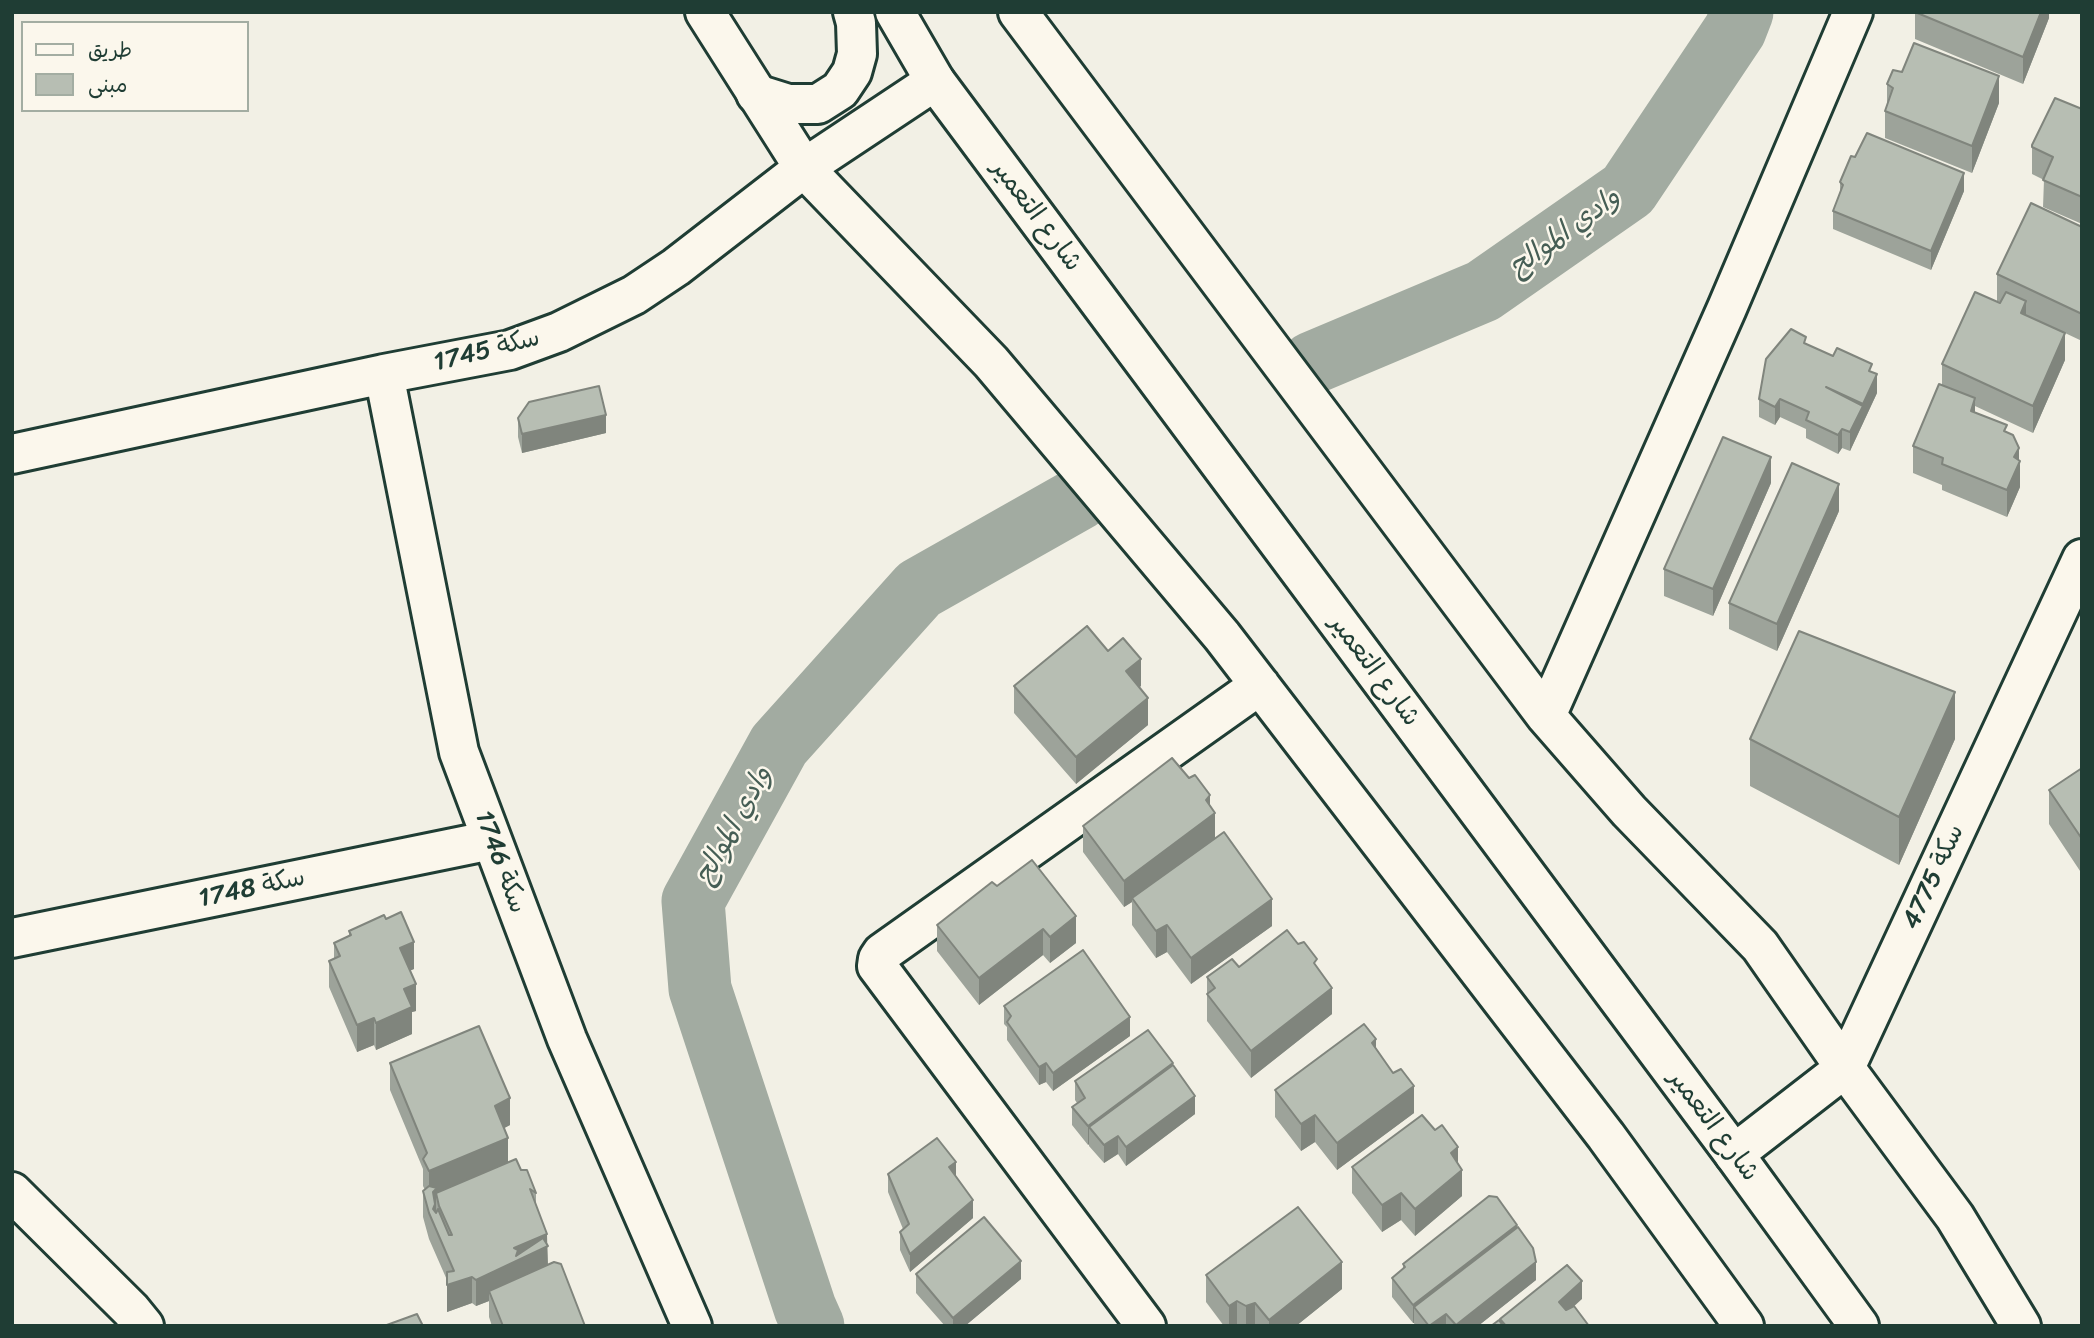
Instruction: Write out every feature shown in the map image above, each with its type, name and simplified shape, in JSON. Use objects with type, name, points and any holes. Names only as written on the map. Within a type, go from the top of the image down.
[{"type":"street","points":[[705,12],[804,168],[991,362],[1222,636],[1606,1136],[1733,1322]]},
{"type":"street","points":[[756,94],[788,104],[818,104],[840,90],[852,72],[857,54],[853,12]]},
{"type":"street","name":"شارع التعمير","points":[[895,12],[935,81],[1734,1154],[1859,1326]]},
{"type":"street","points":[[1018,12],[1546,716],[1629,811],[1760,946],[1955,1217],[2021,1326]]},
{"type":"street","points":[[1546,716],[1727,308],[1853,12]]},
{"type":"street","name":"سكة 1745","points":[[12,454],[384,374],[510,350],[559,332],[635,295],[676,267],[804,168],[935,81]]},
{"type":"street","name":"سكة 1746","points":[[384,374],[459,752],[567,1039],[692,1326]]},
{"type":"street","name":"سكة 4775","points":[[1734,1154],[1846,1069],[2082,559]]},
{"type":"street","points":[[1146,1326],[877,967],[878,959],[882,953],[1260,685]]},
{"type":"street","name":"سكة 1748","points":[[12,938],[492,840]]},
{"type":"street","points":[[12,1192],[144,1326]]},
{"type":"building","points":[[1915,12],[2041,12],[2023,57]]},
{"type":"building","points":[[1914,43],[1999,76],[1972,146],[1885,111],[1893,88],[1887,84],[1893,70],[1902,72]]},
{"type":"building","points":[[2055,98],[2082,109],[2082,197],[2043,180],[2053,157],[2032,147]]},
{"type":"building","points":[[1867,133],[1964,173],[1931,251],[1833,211],[1843,185],[1840,182],[1851,156],[1855,157]]},
{"type":"building","points":[[2031,203],[2082,227],[2082,314],[1997,274]]},
{"type":"building","points":[[1975,292],[2000,303],[2006,292],[2026,301],[2021,313],[2065,333],[2033,406],[1942,364]]},
{"type":"building","points":[[1791,329],[1806,337],[1804,343],[1833,356],[1837,348],[1872,364],[1869,371],[1877,374],[1863,404],[1826,387],[1863,406],[1850,432],[1842,429],[1838,435],[1806,420],[1809,412],[1780,399],[1775,407],[1759,399],[1766,359]]},
{"type":"building","points":[[1939,384],[1975,398],[1971,411],[2007,425],[2004,431],[2013,435],[2019,448],[2014,457],[2020,461],[2007,490],[1942,464],[1943,458],[1913,446]]},
{"type":"building","points":[[599,386],[606,415],[522,434],[518,418],[529,402]]},
{"type":"building","points":[[1723,437],[1771,457],[1713,589],[1664,569]]},
{"type":"building","points":[[1792,463],[1839,484],[1777,624],[1729,603]]},
{"type":"building","points":[[1087,626],[1108,651],[1123,638],[1141,659],[1126,671],[1148,698],[1076,757],[1014,686]]},
{"type":"building","points":[[1799,631],[1955,692],[1899,817],[1750,739]]},
{"type":"building","points":[[1172,758],[1189,778],[1195,775],[1210,795],[1206,800],[1215,813],[1124,881],[1083,826]]},
{"type":"building","points":[[2082,768],[2082,839],[2049,790]]},
{"type":"building","points":[[1224,832],[1272,899],[1191,958],[1167,925],[1156,931],[1132,898]]},
{"type":"building","points":[[1032,860],[1076,916],[1050,937],[1043,929],[979,978],[937,925],[992,882],[997,886]]},
{"type":"building","points":[[401,912],[414,942],[400,948],[416,984],[404,989],[412,1007],[376,1023],[374,1018],[357,1025],[329,961],[340,956],[334,943],[351,935],[349,931],[384,915],[386,919]]},
{"type":"building","points":[[1287,930],[1298,944],[1304,942],[1317,959],[1314,963],[1332,988],[1251,1051],[1207,994],[1215,988],[1207,977],[1232,959],[1239,967]]},
{"type":"building","points":[[1083,950],[1130,1017],[1053,1073],[1046,1063],[1039,1067],[1007,1022],[1011,1016],[1004,1006]]},
{"type":"building","points":[[1364,1024],[1376,1039],[1372,1043],[1393,1073],[1401,1069],[1414,1086],[1337,1143],[1315,1115],[1301,1124],[1275,1090]]},
{"type":"building","points":[[479,1026],[510,1098],[495,1106],[508,1138],[429,1171],[423,1159],[427,1153],[390,1063]]},
{"type":"building","points":[[1148,1030],[1173,1063],[1088,1126],[1072,1107],[1085,1098],[1075,1081]]},
{"type":"building","points":[[1173,1065],[1195,1096],[1126,1147],[1118,1136],[1104,1145],[1089,1127]]},
{"type":"building","points":[[1422,1115],[1435,1130],[1442,1125],[1458,1147],[1451,1153],[1462,1170],[1415,1209],[1401,1193],[1382,1205],[1352,1167]]},
{"type":"building","points":[[937,1138],[956,1162],[949,1167],[973,1200],[910,1254],[900,1232],[909,1224],[888,1174]]},
{"type":"building","points":[[516,1159],[521,1170],[527,1170],[536,1193],[530,1189],[547,1234],[514,1248],[518,1250],[516,1256],[543,1238],[548,1246],[476,1280],[472,1277],[447,1285],[447,1272],[454,1271],[429,1213],[423,1191],[429,1186],[437,1188],[433,1192],[433,1209],[436,1213],[438,1209],[449,1235],[452,1235],[436,1193]]},
{"type":"building","points":[[1489,1196],[1497,1197],[1517,1225],[1413,1305],[1392,1278],[1405,1267],[1403,1264]]},
{"type":"building","points":[[1298,1207],[1342,1262],[1269,1320],[1255,1303],[1246,1306],[1237,1301],[1229,1306],[1206,1275]]},
{"type":"building","points":[[984,1217],[1021,1261],[953,1318],[916,1274]]},
{"type":"building","points":[[1518,1227],[1533,1248],[1536,1262],[1456,1325],[1446,1314],[1429,1326],[1414,1307]]},
{"type":"building","points":[[554,1262],[561,1264],[585,1326],[503,1326],[489,1291]]},
{"type":"building","points":[[1567,1265],[1582,1281],[1559,1302],[1566,1310],[1574,1306],[1589,1326],[1506,1326],[1500,1319]]},
{"type":"building","points":[[417,1314],[423,1326],[384,1326]]},
{"type":"building","points":[[1499,1320],[1503,1326],[1491,1326]]},
{"type":"waterway","name":"وادي الموالح","points":[[1312,363],[1483,291],[1628,190],[1735,30],[1742,12]]},
{"type":"waterway","name":"وادي الموالح","points":[[813,1326],[700,989],[693,901],[779,745],[919,589],[1080,498]]}]
